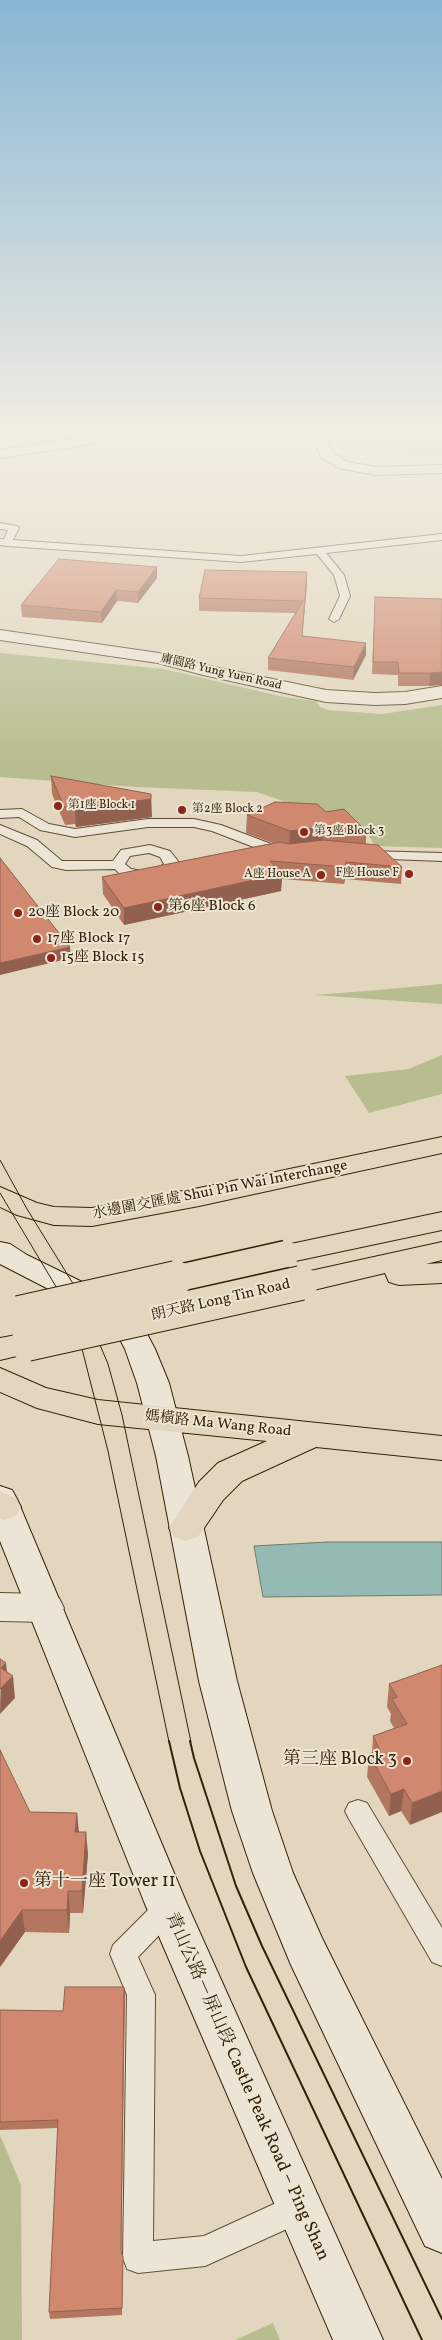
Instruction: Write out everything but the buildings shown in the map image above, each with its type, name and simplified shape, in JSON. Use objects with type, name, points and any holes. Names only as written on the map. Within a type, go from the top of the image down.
[{"type":"main road","name":"庸園路 Yung Yuen Road","points":[[0,635],[159,658],[203,670],[326,696],[376,699],[405,698],[442,692]]},
{"type":"main road","name":"水邊圍交匯處 Shui Pin Wai Interchange","points":[[0,1196],[27,1208],[54,1216],[92,1217],[188,1199],[442,1144]]},
{"type":"main road","points":[[362,1238],[442,1215]]},
{"type":"main road","name":"朗天路 Long Tin Road","points":[[0,1317],[442,1221]]},
{"type":"main road","points":[[0,1251],[17,1262],[106,1306],[128,1326],[140,1350],[153,1383],[162,1419],[218,1680],[252,1811],[273,1873],[306,1951],[442,2229]]},
{"type":"main road","name":"朗天路 Long Tin Road","points":[[0,1349],[442,1252]]},
{"type":"main road","points":[[310,1281],[442,1272]]},
{"type":"main road","name":"媽橫路 Ma Wang Road","points":[[0,1380],[37,1397],[98,1412],[442,1448]]},
{"type":"main road","points":[[186,1528],[211,1492],[230,1472],[312,1435]]},
{"type":"main road","name":"青山公路－屏山段 Castle Peak Road – Ping Shan","points":[[1,1504],[46,1608],[166,1904],[298,2208],[358,2340]]},
{"type":"main road","points":[[0,1607],[46,1608]]},
{"type":"lane","points":[[6,542],[241,559],[388,542]]},
{"type":"lane","points":[[319,550],[339,576],[345,596],[334,619]]},
{"type":"lane","points":[[0,814],[22,813],[46,827],[75,833],[148,823],[194,822],[216,828],[268,849],[294,854]]},
{"type":"lane","points":[[0,829],[32,843],[57,864],[66,866],[118,865],[127,873],[143,876],[160,873],[170,866],[185,867]]},
{"type":"lane","points":[[118,865],[120,857],[126,853],[150,849],[170,857],[170,866]]},
{"type":"lane","points":[[356,854],[442,857]]},
{"type":"lane","points":[[358,1811],[442,1953]]},
{"type":"lane","points":[[166,1904],[156,1920],[123,1954],[141,1995],[138,2258],[205,2251],[298,2208]]},
{"type":"green space","points":[[0,653],[164,669],[284,697],[316,701],[320,707],[328,710],[382,714],[442,705],[442,848],[375,846],[365,830],[257,792],[136,787],[0,777]]},
{"type":"green space","points":[[442,984],[442,1004],[315,995],[378,990]]},
{"type":"green space","points":[[442,1055],[442,1094],[369,1113],[345,1076],[409,1069]]},
{"type":"green space","points":[[0,2135],[21,2185],[22,2340],[0,2340]]},
{"type":"green space","points":[[273,2323],[280,2340],[235,2340]]},
{"type":"water","points":[[328,1542],[442,1542],[442,1595],[263,1597],[254,1546]]},
{"type":"tram line","points":[[0,1160],[27,1209],[77,1290],[108,1364],[122,1415],[191,1742]]},
{"type":"tram line","points":[[0,1193],[58,1290],[81,1345],[108,1451],[169,1742]]},
{"type":"tram line","points":[[169,1741],[180,1788],[200,1851],[246,1967],[422,2340]]},
{"type":"tram line","points":[[190,1741],[236,1886],[262,1946],[442,2319]]},
{"type":"place","name":"第1座 Block 1","points":[[58,806]]},
{"type":"place","name":"第2座 Block 2","points":[[182,810]]},
{"type":"place","name":"第3座 Block 3","points":[[304,832]]},
{"type":"place","name":"F座 House F","points":[[409,874]]},
{"type":"place","name":"A座 House A","points":[[321,875]]},
{"type":"place","name":"第6座 Block 6","points":[[158,907]]},
{"type":"place","name":"20座 Block 20","points":[[18,913]]},
{"type":"place","name":"17座 Block 17","points":[[37,939]]},
{"type":"place","name":"15座 Block 15","points":[[51,958]]},
{"type":"place","name":"第三座 Block 3","points":[[407,1761]]},
{"type":"place","name":"第十一座 Tower 11","points":[[24,1883]]}]
